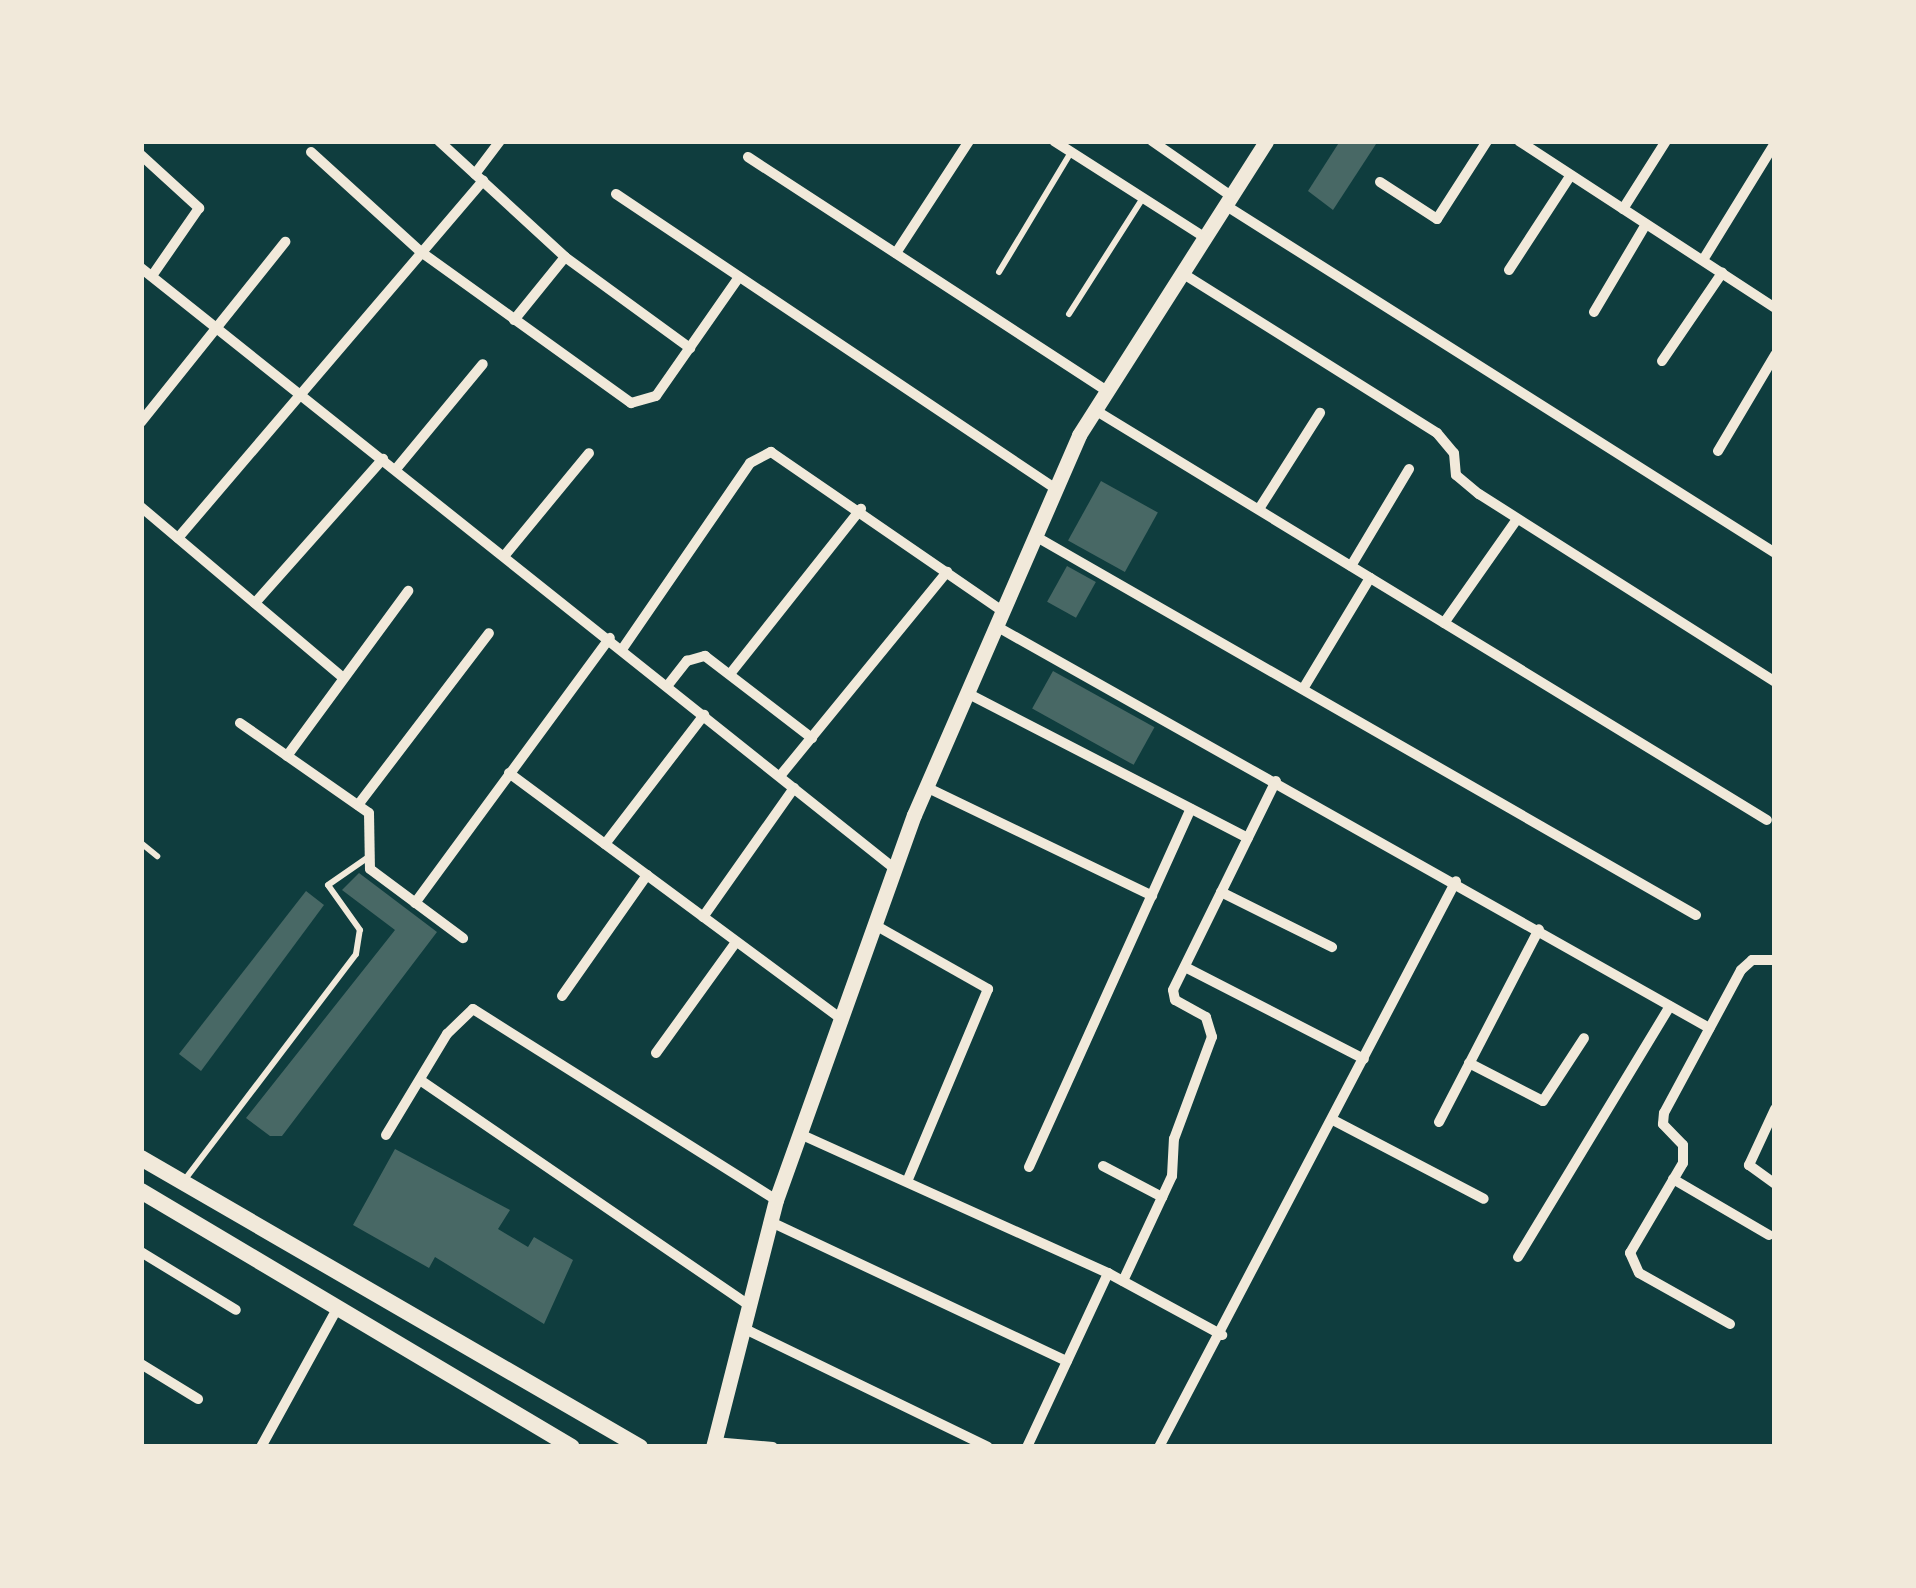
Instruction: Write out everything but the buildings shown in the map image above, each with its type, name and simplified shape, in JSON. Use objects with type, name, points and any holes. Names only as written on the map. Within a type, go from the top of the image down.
[{"type":"main road","points":[[713,1444],[776,1200],[926,787],[1095,410],[1266,141]]},
{"type":"main road","points":[[141,1158],[640,1447]]},
{"type":"main road","points":[[141,1191],[544,1440],[572,1447]]},
{"type":"street","points":[[439,141],[565,257],[690,349]]},
{"type":"street","points":[[178,538],[297,391],[421,252],[479,177],[500,141]]},
{"type":"street","points":[[896,253],[969,141]]},
{"type":"street","points":[[1054,141],[1204,237]]},
{"type":"street","points":[[1152,141],[1228,201],[1775,553]]},
{"type":"street","points":[[1380,182],[1437,219],[1487,141]]},
{"type":"street","points":[[1519,141],[1775,307]]},
{"type":"street","points":[[1623,208],[1666,141]]},
{"type":"street","points":[[1703,260],[1775,143]]},
{"type":"street","points":[[311,152],[421,252],[631,403],[656,396],[740,277]]},
{"type":"street","points":[[141,155],[199,208],[152,276]]},
{"type":"street","points":[[748,157],[1107,391]]},
{"type":"street","points":[[1509,270],[1571,175]]},
{"type":"street","points":[[616,194],[1056,489]]},
{"type":"street","points":[[1594,312],[1646,224]]},
{"type":"street","points":[[141,422],[285,242]]},
{"type":"street","points":[[514,320],[565,257]]},
{"type":"street","points":[[141,268],[895,869]]},
{"type":"street","points":[[1182,273],[1438,433],[1454,453],[1456,475],[1775,682]]},
{"type":"street","points":[[1661,361],[1722,273]]},
{"type":"street","points":[[1718,452],[1775,356]]},
{"type":"street","points":[[396,469],[483,364]]},
{"type":"street","points":[[1095,410],[1767,820]]},
{"type":"street","points":[[1258,509],[1320,413]]},
{"type":"street","points":[[505,555],[589,453]]},
{"type":"street","points":[[623,648],[759,454],[788,457],[947,572],[999,619],[1709,1028]]},
{"type":"street","points":[[255,603],[383,459]]},
{"type":"street","points":[[1351,566],[1409,469]]},
{"type":"street","points":[[141,507],[344,678]]},
{"type":"street","points":[[730,674],[861,509]]},
{"type":"street","points":[[1444,623],[1517,518]]},
{"type":"street","points":[[1035,536],[1696,915]]},
{"type":"street","points":[[781,776],[947,572]]},
{"type":"street","points":[[1303,689],[1370,578]]},
{"type":"street","points":[[287,756],[409,591]]},
{"type":"street","points":[[358,805],[489,633]]},
{"type":"street","points":[[415,903],[610,638]]},
{"type":"street","points":[[668,685],[696,655],[730,674],[812,738]]},
{"type":"street","points":[[967,693],[1248,838]]},
{"type":"street","points":[[605,844],[704,715]]},
{"type":"street","points":[[240,723],[358,805],[372,820],[367,858],[415,903],[463,938]]},
{"type":"street","points":[[509,773],[841,1019]]},
{"type":"street","points":[[1123,1282],[1162,1197],[1174,1138],[1213,1037],[1206,1017],[1175,1000],[1185,967],[1276,781]]},
{"type":"street","points":[[926,787],[1152,896]]},
{"type":"street","points":[[703,917],[794,788]]},
{"type":"street","points":[[1029,1167],[1191,809]]},
{"type":"street","points":[[562,996],[647,875]]},
{"type":"street","points":[[1159,1447],[1222,1335],[1456,881]]},
{"type":"street","points":[[1221,892],[1332,947]]},
{"type":"street","points":[[875,925],[988,989],[907,1182]]},
{"type":"street","points":[[1439,1122],[1539,929]]},
{"type":"street","points":[[656,1053],[736,942]]},
{"type":"street","points":[[1730,1324],[1630,1265],[1684,1154],[1664,1113],[1741,970],[1764,956],[1775,960]]},
{"type":"street","points":[[1185,967],[1364,1059]]},
{"type":"street","points":[[1518,1258],[1670,1006]]},
{"type":"street","points":[[386,1135],[463,1014],[490,1013],[776,1200]]},
{"type":"street","points":[[1469,1063],[1543,1101],[1583,1038]]},
{"type":"street","points":[[419,1080],[749,1305]]},
{"type":"street","points":[[1775,1109],[1749,1165],[1775,1184]]},
{"type":"street","points":[[1333,1120],[1484,1199]]},
{"type":"street","points":[[800,1134],[1108,1274],[1222,1335]]},
{"type":"street","points":[[1103,1166],[1162,1197]]},
{"type":"street","points":[[1673,1179],[1769,1235]]},
{"type":"street","points":[[770,1222],[1067,1361]]},
{"type":"street","points":[[141,1252],[236,1310]]},
{"type":"street","points":[[1027,1447],[1108,1274]]},
{"type":"street","points":[[261,1447],[337,1310]]},
{"type":"street","points":[[743,1328],[988,1447]]},
{"type":"street","points":[[141,1364],[198,1399]]},
{"type":"street","points":[[713,1444],[773,1447]]},
{"type":"lane","points":[[999,272],[1070,152]]},
{"type":"lane","points":[[1069,314],[1143,198]]},
{"type":"lane","points":[[141,842],[157,856]]},
{"type":"lane","points":[[183,1182],[356,954],[361,930],[328,885],[367,858]]}]
